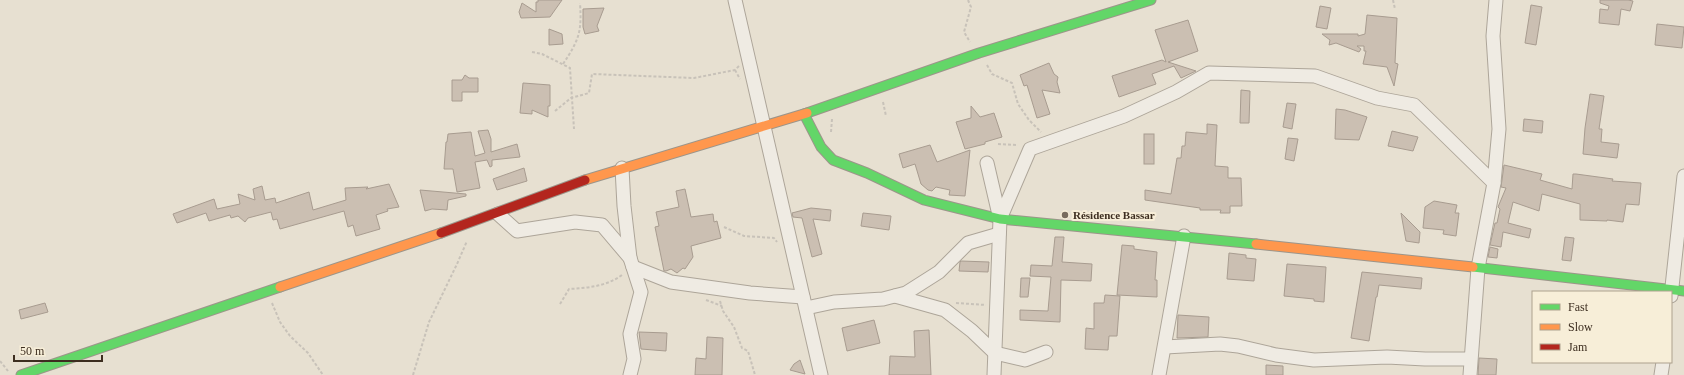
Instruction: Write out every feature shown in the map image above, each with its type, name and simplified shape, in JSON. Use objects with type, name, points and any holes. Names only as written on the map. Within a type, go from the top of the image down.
[{"type":"street","points":[[735,0],[821,375]]},
{"type":"street","points":[[21,375],[498,214],[595,176],[804,114],[979,53],[1151,0]]},
{"type":"street","points":[[1470,375],[1478,268],[1494,183],[1499,130],[1493,36],[1496,0]]},
{"type":"street","points":[[1000,219],[1030,149],[1124,116],[1176,92],[1209,73],[1315,76],[1378,98],[1414,105],[1494,183]]},
{"type":"street","points":[[804,114],[821,146],[833,160],[867,173],[924,200],[1000,219],[1184,236],[1478,268],[1668,291]]},
{"type":"street","points":[[987,163],[1000,219],[994,375]]},
{"type":"street","points":[[622,168],[624,206],[631,262],[641,292],[630,334],[634,359],[630,375]]},
{"type":"street","points":[[1676,292],[1684,176]]},
{"type":"street","points":[[498,214],[516,231],[575,222],[602,225],[631,262],[671,282],[804,302],[883,299],[906,293],[939,272],[968,243],[999,234]]},
{"type":"street","points":[[1159,375],[1184,236]]},
{"type":"street","points":[[895,296],[945,310],[972,331],[995,353],[1025,360],[1046,352]]},
{"type":"street","points":[[1165,346],[1220,344],[1238,346],[1276,355],[1314,360],[1387,357],[1470,359]]},
{"type":"street","points":[[1661,375],[1663,363]]},
{"type":"path","points":[[968,0],[971,7],[964,32],[992,74],[1012,83],[1018,104],[1029,120],[1050,142]]},
{"type":"path","points":[[1393,0],[1395,9]]},
{"type":"path","points":[[563,64],[576,44],[580,32],[580,3]]},
{"type":"path","points":[[532,52],[542,54],[570,68],[574,129]]},
{"type":"path","points":[[555,110],[571,98],[590,93],[592,74],[694,78],[735,70]]},
{"type":"path","points":[[821,146],[831,133],[833,104]]},
{"type":"path","points":[[998,144],[1026,146],[1030,149]]},
{"type":"path","points":[[413,375],[429,322],[457,264],[472,223]]},
{"type":"path","points":[[724,227],[744,236],[774,238],[778,242]]},
{"type":"path","points":[[560,304],[569,289],[590,288],[614,281],[631,262]]},
{"type":"path","points":[[718,289],[723,311],[734,327],[742,348],[748,351],[755,375]]},
{"type":"path","points":[[267,291],[280,322],[290,336],[308,353],[323,375]]},
{"type":"path","points":[[937,307],[950,303],[997,305]]},
{"type":"path","points":[[0,361],[10,375]]},
{"type":"building","points":[[538,0],[562,0],[550,17],[521,18],[519,12],[522,3],[536,12],[536,2],[538,2]]},
{"type":"building","points":[[1600,0],[1633,1],[1630,11],[1621,9],[1619,25],[1599,23],[1600,9],[1608,10],[1609,6],[1600,3]]},
{"type":"building","points":[[1531,5],[1542,7],[1536,45],[1525,43]]},
{"type":"building","points":[[1320,6],[1331,8],[1327,29],[1316,27]]},
{"type":"building","points":[[604,8],[597,26],[599,31],[585,34],[583,27],[583,9]]},
{"type":"building","points":[[1367,15],[1397,18],[1395,63],[1398,64],[1394,86],[1387,67],[1363,64],[1366,51],[1364,51],[1364,46],[1357,46],[1361,49],[1359,52],[1336,43],[1329,45],[1330,40],[1322,34],[1358,34],[1358,36],[1365,34]]},
{"type":"building","points":[[1188,20],[1198,51],[1168,62],[1196,71],[1181,78],[1174,66],[1152,74],[1156,84],[1119,97],[1112,76],[1162,60],[1166,62],[1155,30]]},
{"type":"building","points":[[1657,24],[1684,27],[1682,48],[1655,45]]},
{"type":"building","points":[[549,29],[562,34],[563,44],[549,45]]},
{"type":"building","points":[[1049,63],[1054,74],[1058,77],[1057,82],[1060,93],[1042,90],[1050,114],[1037,118],[1027,85],[1024,86],[1020,75]]},
{"type":"building","points":[[465,75],[469,78],[478,78],[478,92],[462,92],[462,101],[452,101],[452,80],[462,80]]},
{"type":"building","points":[[523,83],[550,85],[550,106],[548,106],[548,117],[532,110],[532,114],[520,113]]},
{"type":"building","points":[[1241,90],[1250,91],[1249,123],[1240,123]]},
{"type":"building","points":[[1590,94],[1604,96],[1599,129],[1602,129],[1601,142],[1619,144],[1617,158],[1583,154]]},
{"type":"building","points":[[1287,103],[1296,104],[1292,129],[1283,127]]},
{"type":"building","points":[[971,106],[980,117],[994,113],[1002,137],[985,142],[985,144],[965,149],[956,122],[971,118]]},
{"type":"building","points":[[1336,109],[1345,110],[1367,117],[1359,140],[1335,139]]},
{"type":"building","points":[[1524,119],[1543,121],[1542,133],[1523,131]]},
{"type":"building","points":[[1207,124],[1217,125],[1215,166],[1228,167],[1228,178],[1241,178],[1242,206],[1230,206],[1230,213],[1220,213],[1221,210],[1200,210],[1200,208],[1145,200],[1145,190],[1171,194],[1177,158],[1181,158],[1182,146],[1185,146],[1186,132],[1207,134]]},
{"type":"building","points":[[488,130],[491,139],[491,152],[517,144],[520,157],[492,160],[492,166],[490,167],[487,160],[475,162],[480,188],[457,192],[453,169],[444,169],[448,134],[471,132],[475,156],[485,153],[478,131]]},
{"type":"building","points":[[1392,131],[1418,137],[1413,151],[1388,146]]},
{"type":"building","points":[[1144,134],[1154,134],[1154,164],[1144,164]]},
{"type":"building","points":[[1288,138],[1298,139],[1294,161],[1285,159]]},
{"type":"building","points":[[930,145],[937,162],[970,150],[965,196],[949,195],[950,190],[936,187],[932,191],[928,190],[921,184],[915,164],[903,168],[899,154]]},
{"type":"building","points":[[1504,165],[1542,174],[1540,180],[1572,189],[1573,174],[1613,179],[1612,181],[1641,183],[1639,205],[1626,204],[1623,222],[1607,220],[1580,220],[1580,204],[1542,194],[1539,211],[1513,202],[1508,223],[1531,229],[1529,238],[1503,232],[1501,247],[1490,245],[1500,209],[1498,207],[1506,188],[1501,187]]},
{"type":"building","points":[[524,168],[527,181],[497,190],[493,179]]},
{"type":"building","points":[[389,184],[399,207],[387,209],[388,211],[376,215],[380,229],[356,236],[353,225],[348,227],[344,211],[280,229],[277,219],[273,220],[271,212],[248,218],[245,222],[238,216],[231,218],[230,215],[209,221],[206,213],[177,223],[173,214],[214,199],[217,209],[240,204],[238,194],[255,200],[253,189],[262,186],[265,200],[275,198],[276,203],[309,192],[313,210],[346,200],[345,188],[368,187],[366,189]]},
{"type":"building","points":[[685,189],[691,217],[713,214],[714,222],[717,221],[721,238],[691,246],[693,257],[685,269],[683,268],[677,273],[671,269],[664,271],[655,227],[659,226],[656,212],[679,207],[676,191]]},
{"type":"building","points":[[420,190],[466,194],[466,196],[448,200],[447,210],[432,209],[425,211]]},
{"type":"building","points":[[1434,201],[1457,205],[1455,213],[1459,213],[1456,236],[1443,234],[1444,230],[1423,228],[1425,207]]},
{"type":"building","points":[[811,208],[831,210],[830,221],[813,219],[822,254],[812,257],[802,218],[793,217],[792,213]]},
{"type":"building","points":[[863,213],[891,216],[889,230],[861,226]]},
{"type":"building","points":[[1401,213],[1420,232],[1419,243],[1406,241]]},
{"type":"building","points":[[1055,237],[1064,237],[1062,262],[1092,264],[1091,281],[1061,280],[1060,322],[1020,320],[1020,310],[1048,311],[1051,277],[1030,276],[1031,265],[1052,266]]},
{"type":"building","points":[[1565,237],[1574,238],[1571,261],[1562,260]]},
{"type":"building","points":[[1122,245],[1134,246],[1134,249],[1157,252],[1155,280],[1157,280],[1157,297],[1117,295]]},
{"type":"building","points":[[1490,247],[1498,249],[1497,258],[1488,257]]},
{"type":"building","points":[[1229,253],[1246,255],[1246,258],[1256,259],[1254,281],[1227,279]]},
{"type":"building","points":[[961,261],[989,262],[988,272],[959,271]]},
{"type":"building","points":[[1287,264],[1326,267],[1324,302],[1314,301],[1314,299],[1284,296]]},
{"type":"building","points":[[1362,272],[1422,278],[1421,289],[1379,285],[1369,341],[1351,338]]},
{"type":"building","points":[[1021,278],[1030,278],[1028,297],[1020,297]]},
{"type":"building","points":[[1105,295],[1120,296],[1117,336],[1109,336],[1108,350],[1085,349],[1086,328],[1094,329],[1094,303],[1104,303]]},
{"type":"building","points":[[45,303],[48,312],[21,319],[19,310]]},
{"type":"building","points":[[1178,315],[1209,317],[1208,337],[1177,338]]},
{"type":"building","points":[[874,320],[880,343],[847,351],[842,328]]},
{"type":"building","points":[[929,330],[931,375],[889,375],[890,356],[915,357],[914,331]]},
{"type":"building","points":[[639,332],[667,333],[666,351],[641,349]]},
{"type":"building","points":[[707,337],[723,338],[722,375],[695,375],[696,358],[706,359]]},
{"type":"building","points":[[1479,358],[1497,359],[1496,375],[1478,375]]},
{"type":"building","points":[[800,360],[805,374],[790,370],[794,364]]},
{"type":"building","points":[[1266,365],[1283,366],[1283,375],[1266,375]]},
{"type":"traffic: fast","points":[[807,113],[979,53],[1151,0]]},
{"type":"traffic: fast","points":[[804,114],[821,147],[833,160],[867,173],[924,200],[1000,219],[1256,244]]},
{"type":"traffic: fast","points":[[1473,267],[1684,291]]},
{"type":"traffic: fast","points":[[21,375],[280,287]]},
{"type":"traffic: slow","points":[[585,180],[807,113]]},
{"type":"traffic: slow","points":[[280,287],[441,233]]},
{"type":"traffic: slow","points":[[1256,244],[1473,267]]},
{"type":"traffic: jam","points":[[441,233],[585,180]]},
{"type":"place","name":"Résidence Bassar","points":[[1065,215]]}]
